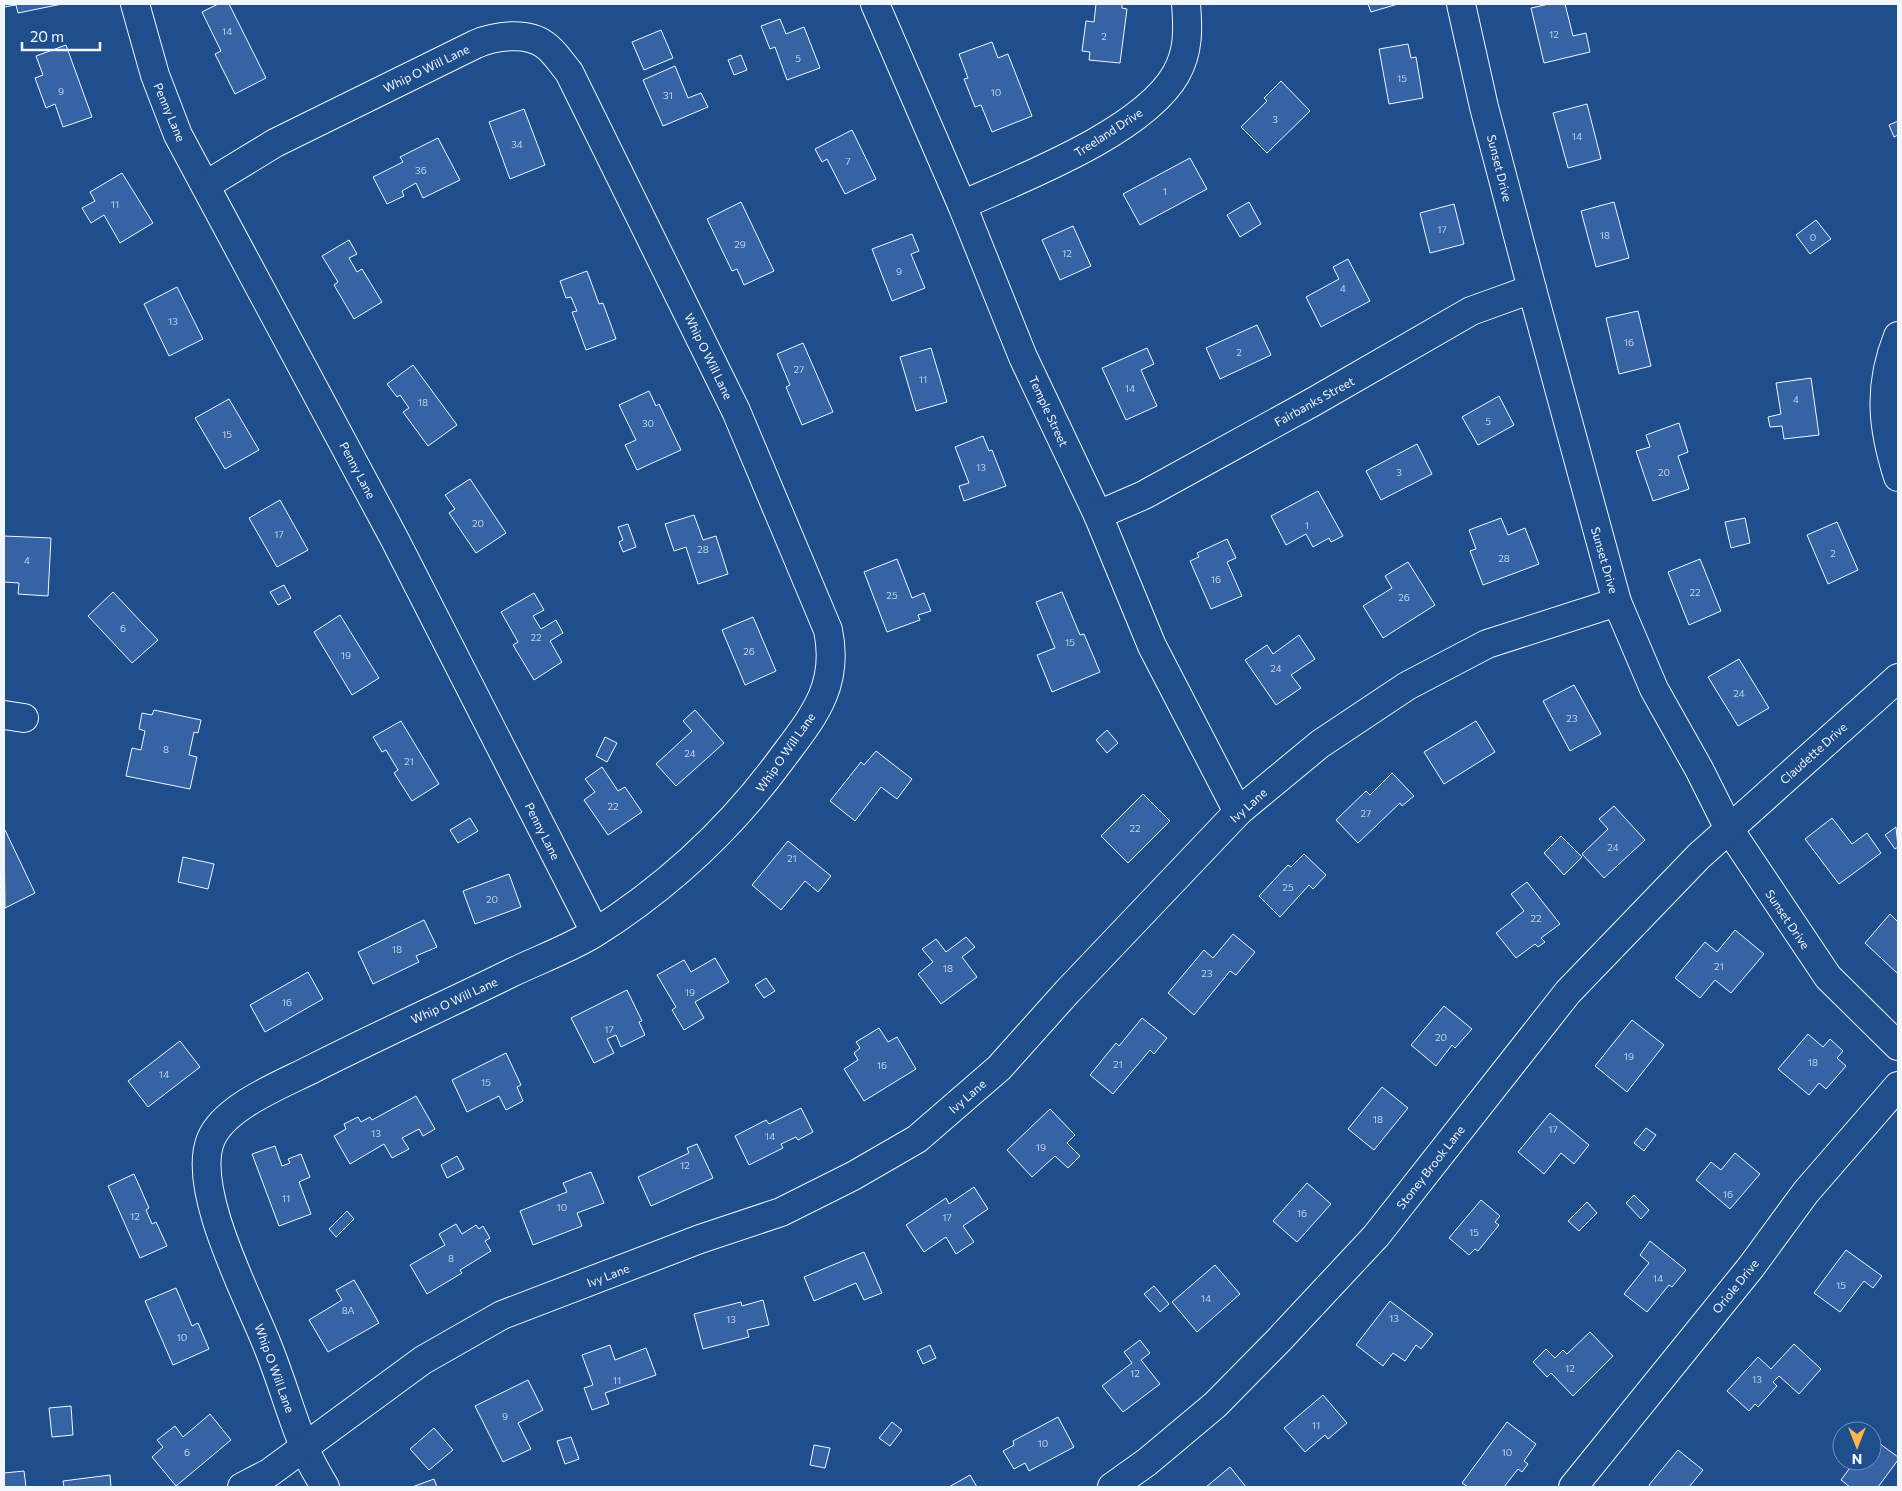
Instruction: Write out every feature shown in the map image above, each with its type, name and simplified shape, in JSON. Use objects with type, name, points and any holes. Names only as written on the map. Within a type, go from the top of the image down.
[{"type":"street","name":"Penny Lane","points":[[135,4],[155,76],[178,135],[394,538],[595,932]]},
{"type":"street","name":"Temple Street","points":[[875,4],[962,205],[1023,357],[1098,515],[1152,646],[1238,812]]},
{"type":"street","name":"Treeland Drive","points":[[962,205],[1069,157],[1155,101],[1176,74],[1182,60],[1188,31],[1186,4]]},
{"type":"street","name":"Sunset Drive","points":[[1461,4],[1484,107],[1617,602],[1654,689],[1699,769],[1728,829],[1828,977],[1898,1046]]},
{"type":"street","name":"Whip O Will Lane","points":[[206,185],[275,143],[488,39],[516,37],[544,44],[568,72],[736,411],[828,630],[832,662],[830,679],[805,728],[752,799],[710,842],[665,882],[595,932],[429,1013],[389,1030],[250,1100],[221,1124],[210,1140],[207,1168],[210,1195],[217,1221],[269,1348],[304,1447],[325,1487]]},
{"type":"street","name":"Fairbanks Street","points":[[1098,515],[1144,495],[1305,407],[1471,311],[1532,289]]},
{"type":"street","points":[[1898,336],[1888,360],[1883,390],[1884,419],[1898,477]]},
{"type":"street","name":"Ivy Lane","points":[[242,1487],[269,1473],[423,1360],[502,1314],[700,1239],[781,1212],[852,1176],[917,1139],[999,1068],[1238,812],[1320,744],[1406,686],[1487,644],[1617,602]]},
{"type":"street","name":"Claudette Drive","points":[[1728,829],[1898,678]]},
{"type":"street","name":"Stoney Brook Lane","points":[[1112,1487],[1147,1462],[1215,1405],[1278,1341],[1376,1236],[1568,992],[1699,856],[1728,829]]},
{"type":"street","name":"Oriole Drive","points":[[1574,1487],[1751,1266],[1806,1192],[1898,1086]]},
{"type":"building","points":[[4,4],[62,4],[18,13],[16,5],[4,7]]},
{"type":"building","points":[[218,4],[229,4],[266,78],[235,94],[215,54],[221,51],[202,12]]},
{"type":"building","points":[[1096,4],[1122,4],[1122,8],[1127,9],[1120,63],[1089,60],[1090,52],[1082,51],[1086,21],[1094,22]]},
{"type":"building","points":[[1368,4],[1398,4],[1371,12]]},
{"type":"building","points":[[1549,4],[1565,4],[1573,36],[1586,33],[1590,52],[1544,63],[1531,8]]},
{"type":"building","points":[[780,19],[786,34],[804,27],[820,68],[787,80],[775,47],[770,49],[761,26]]},
{"type":"building","points":[[661,30],[673,58],[644,70],[632,42]]},
{"type":"building","points":[[992,42],[998,58],[1008,54],[1032,116],[992,132],[981,105],[975,107],[964,79],[968,78],[959,54]]},
{"type":"building","points":[[1408,44],[1411,58],[1416,57],[1423,98],[1389,104],[1379,49]]},
{"type":"building","points":[[66,45],[92,117],[63,127],[55,104],[46,108],[35,78],[43,75],[36,56]]},
{"type":"building","points":[[741,55],[747,70],[734,75],[728,60]]},
{"type":"building","points":[[675,66],[688,98],[701,93],[708,107],[663,126],[643,80]]},
{"type":"building","points":[[1281,81],[1310,111],[1267,153],[1241,127],[1267,101],[1264,98]]},
{"type":"building","points":[[1587,104],[1601,159],[1568,168],[1553,113]]},
{"type":"building","points":[[524,109],[545,165],[510,179],[489,122]]},
{"type":"building","points":[[1898,121],[1898,135],[1894,137],[1889,125]]},
{"type":"building","points":[[852,130],[876,179],[845,194],[827,159],[822,162],[815,149]]},
{"type":"building","points":[[438,138],[460,180],[423,198],[416,183],[402,191],[404,196],[387,204],[373,177],[403,162],[400,157]]},
{"type":"building","points":[[1190,158],[1207,189],[1140,225],[1123,194]]},
{"type":"building","points":[[122,173],[153,223],[120,243],[104,215],[91,223],[82,208],[95,201],[90,192]]},
{"type":"building","points":[[741,202],[774,271],[744,285],[737,269],[732,271],[707,219]]},
{"type":"building","points":[[1249,202],[1261,224],[1240,237],[1227,215]]},
{"type":"building","points":[[1614,202],[1629,258],[1596,267],[1581,211]]},
{"type":"building","points":[[1454,204],[1464,244],[1430,253],[1420,213]]},
{"type":"building","points":[[1816,220],[1831,239],[1810,254],[1796,235]]},
{"type":"building","points":[[1073,226],[1091,266],[1060,280],[1042,240]]},
{"type":"building","points":[[912,234],[919,251],[911,254],[925,288],[892,301],[872,249]]},
{"type":"building","points":[[349,240],[357,254],[349,258],[357,272],[362,269],[382,302],[354,319],[334,285],[338,282],[322,256]]},
{"type":"building","points":[[1348,259],[1370,301],[1321,327],[1306,297],[1339,279],[1333,267]]},
{"type":"building","points":[[587,271],[599,304],[603,303],[616,339],[586,350],[572,312],[577,311],[571,297],[566,298],[560,281]]},
{"type":"building","points":[[177,287],[203,339],[169,356],[144,304]]},
{"type":"building","points":[[1638,311],[1651,366],[1619,374],[1606,318]]},
{"type":"building","points":[[1257,325],[1271,355],[1220,379],[1206,348]]},
{"type":"building","points":[[803,343],[833,412],[802,425],[786,387],[790,385],[777,354]]},
{"type":"building","points":[[931,348],[947,402],[916,411],[900,357]]},
{"type":"building","points":[[1147,348],[1154,364],[1141,370],[1157,406],[1126,420],[1102,368]]},
{"type":"building","points":[[413,365],[457,425],[428,446],[403,412],[409,408],[400,395],[397,397],[387,384]]},
{"type":"building","points":[[1811,378],[1819,435],[1784,439],[1782,426],[1770,427],[1768,417],[1781,414],[1776,383]]},
{"type":"building","points":[[649,391],[656,406],[659,404],[681,450],[637,470],[625,445],[636,440],[619,405]]},
{"type":"building","points":[[1499,396],[1514,425],[1478,445],[1462,417]]},
{"type":"building","points":[[229,399],[259,450],[225,469],[195,418]]},
{"type":"building","points":[[1679,423],[1688,452],[1678,456],[1689,489],[1653,501],[1636,451],[1650,447],[1646,435]]},
{"type":"building","points":[[983,436],[989,451],[992,450],[1006,486],[964,501],[959,486],[969,483],[955,447]]},
{"type":"building","points":[[1417,444],[1432,474],[1381,500],[1366,471]]},
{"type":"building","points":[[470,479],[506,533],[476,553],[449,513],[455,509],[445,495]]},
{"type":"building","points":[[1318,491],[1343,536],[1331,542],[1329,538],[1313,547],[1306,534],[1286,545],[1271,516]]},
{"type":"building","points":[[280,500],[308,550],[277,567],[249,518]]},
{"type":"building","points":[[694,515],[703,540],[716,536],[728,574],[698,584],[686,547],[674,551],[665,524]]},
{"type":"building","points":[[1501,518],[1508,535],[1525,528],[1539,564],[1483,585],[1470,551],[1476,549],[1469,530]]},
{"type":"building","points":[[1745,518],[1750,543],[1731,548],[1725,522]]},
{"type":"building","points":[[1837,522],[1858,570],[1828,584],[1807,535]]},
{"type":"building","points":[[628,524],[636,547],[623,552],[619,542],[623,540],[618,527]]},
{"type":"building","points":[[4,536],[51,538],[48,596],[18,594],[19,583],[4,582]]},
{"type":"building","points":[[1227,539],[1236,558],[1227,562],[1242,596],[1211,609],[1190,561],[1199,557],[1197,553]]},
{"type":"building","points":[[897,559],[912,598],[924,593],[931,611],[918,615],[920,620],[887,632],[864,572]]},
{"type":"building","points":[[1700,559],[1721,611],[1689,625],[1668,572]]},
{"type":"building","points":[[1408,562],[1435,605],[1383,638],[1363,606],[1392,588],[1385,576]]},
{"type":"building","points":[[284,585],[291,598],[278,605],[270,592]]},
{"type":"building","points":[[113,592],[158,640],[132,663],[88,616]]},
{"type":"building","points":[[1062,592],[1080,635],[1084,634],[1100,672],[1052,692],[1037,655],[1055,648],[1036,602]]},
{"type":"building","points":[[534,593],[544,610],[533,616],[541,629],[556,620],[563,633],[550,641],[562,662],[534,680],[513,645],[518,642],[501,612]]},
{"type":"building","points":[[340,615],[379,678],[352,695],[314,632]]},
{"type":"building","points":[[753,617],[776,671],[745,685],[722,630]]},
{"type":"building","points":[[1299,635],[1315,659],[1291,675],[1301,688],[1276,705],[1245,660],[1267,645],[1273,654]]},
{"type":"building","points":[[1739,659],[1769,708],[1738,726],[1708,677]]},
{"type":"building","points":[[1574,685],[1601,734],[1570,751],[1543,701]]},
{"type":"building","points":[[154,710],[201,720],[198,733],[194,732],[189,755],[197,757],[190,789],[126,776],[132,748],[141,750],[145,731],[139,729],[142,713],[152,715]]},
{"type":"building","points":[[695,710],[724,743],[676,786],[656,764],[692,731],[683,721]]},
{"type":"building","points":[[401,721],[439,784],[412,801],[394,773],[398,770],[386,750],[382,752],[373,737]]},
{"type":"building","points":[[1476,721],[1495,752],[1444,784],[1424,752]]},
{"type":"building","points":[[1107,730],[1118,743],[1107,753],[1096,740]]},
{"type":"building","points":[[605,737],[617,743],[607,762],[596,756]]},
{"type":"building","points":[[876,751],[912,779],[897,799],[881,787],[855,821],[830,801],[861,762],[864,765]]},
{"type":"building","points":[[602,767],[618,791],[625,787],[642,812],[608,835],[584,800],[595,792],[585,779]]},
{"type":"building","points":[[1392,773],[1414,796],[1402,806],[1400,803],[1358,843],[1336,820],[1366,791],[1370,795]]},
{"type":"building","points":[[1143,794],[1170,821],[1128,863],[1101,836]]},
{"type":"building","points":[[1614,806],[1645,840],[1604,878],[1582,854],[1608,829],[1599,819]]},
{"type":"building","points":[[470,818],[478,831],[458,843],[450,830]]},
{"type":"building","points":[[1832,818],[1852,844],[1867,833],[1881,853],[1839,884],[1805,839]]},
{"type":"building","points":[[1896,827],[1898,847],[1895,849],[1885,835]]},
{"type":"building","points":[[4,831],[35,893],[5,908]]},
{"type":"building","points":[[1561,836],[1582,857],[1564,875],[1544,853]]},
{"type":"building","points":[[788,841],[831,876],[818,892],[805,881],[781,910],[752,885]]},
{"type":"building","points":[[1304,854],[1326,875],[1313,889],[1309,885],[1280,917],[1259,896],[1288,865],[1291,867]]},
{"type":"building","points":[[183,857],[214,864],[208,889],[178,882]]},
{"type":"building","points":[[509,874],[521,907],[475,924],[463,891]]},
{"type":"building","points":[[1527,882],[1560,924],[1541,938],[1545,942],[1538,947],[1535,944],[1516,958],[1496,933],[1524,911],[1511,894]]},
{"type":"building","points":[[1890,914],[1898,922],[1898,974],[1865,943]]},
{"type":"building","points":[[424,920],[437,947],[416,956],[419,962],[373,984],[358,952]]},
{"type":"building","points":[[1735,930],[1764,954],[1731,993],[1715,980],[1700,998],[1675,978],[1705,942],[1717,952]]},
{"type":"building","points":[[1233,934],[1255,952],[1236,975],[1230,971],[1194,1015],[1168,993],[1204,950],[1213,958]]},
{"type":"building","points":[[966,937],[975,947],[962,957],[977,977],[941,1004],[918,974],[933,962],[922,949],[936,939],[946,952]]},
{"type":"building","points":[[715,958],[729,982],[695,1002],[704,1018],[684,1030],[672,1010],[676,1007],[657,975],[684,960],[691,972]]},
{"type":"building","points":[[308,972],[323,999],[265,1032],[250,1005]]},
{"type":"building","points":[[766,978],[775,991],[764,998],[755,985]]},
{"type":"building","points":[[627,990],[642,1021],[639,1022],[645,1035],[621,1047],[616,1035],[607,1039],[614,1053],[594,1063],[571,1018]]},
{"type":"building","points":[[1444,1006],[1472,1029],[1455,1048],[1452,1045],[1436,1066],[1411,1045]]},
{"type":"building","points":[[1142,1018],[1167,1038],[1154,1054],[1150,1050],[1113,1094],[1090,1075],[1116,1043],[1119,1046]]},
{"type":"building","points":[[1632,1020],[1664,1045],[1627,1092],[1595,1066]]},
{"type":"building","points":[[879,1028],[888,1042],[897,1037],[916,1069],[864,1101],[844,1069],[858,1060],[854,1053],[860,1048],[856,1042]]},
{"type":"building","points":[[1808,1034],[1823,1047],[1830,1039],[1843,1051],[1837,1058],[1846,1066],[1826,1089],[1819,1083],[1809,1095],[1778,1069]]},
{"type":"building","points":[[180,1041],[200,1067],[148,1107],[128,1081]]},
{"type":"building","points":[[506,1053],[521,1085],[517,1087],[523,1101],[506,1110],[499,1096],[467,1112],[452,1080]]},
{"type":"building","points":[[1382,1087],[1408,1108],[1374,1150],[1348,1129]]},
{"type":"building","points":[[416,1096],[435,1129],[423,1136],[419,1129],[402,1138],[409,1149],[392,1158],[384,1144],[350,1164],[334,1136],[346,1129],[344,1124],[358,1117],[361,1122],[370,1117],[372,1120]]},
{"type":"building","points":[[801,1108],[813,1132],[798,1140],[796,1137],[781,1144],[783,1148],[749,1165],[735,1136],[766,1120],[769,1124]]},
{"type":"building","points":[[1050,1109],[1075,1135],[1067,1143],[1080,1156],[1068,1168],[1055,1156],[1032,1177],[1007,1150]]},
{"type":"building","points":[[1550,1113],[1589,1145],[1574,1164],[1561,1153],[1544,1174],[1518,1152]]},
{"type":"building","points":[[1646,1128],[1656,1135],[1644,1151],[1634,1143]]},
{"type":"building","points":[[697,1144],[713,1178],[651,1206],[638,1177],[689,1153],[687,1148]]},
{"type":"building","points":[[275,1146],[282,1166],[290,1163],[288,1159],[301,1154],[310,1177],[299,1182],[311,1214],[279,1226],[252,1154]]},
{"type":"building","points":[[1735,1153],[1760,1174],[1730,1209],[1696,1180],[1711,1162],[1721,1170]]},
{"type":"building","points":[[457,1156],[464,1169],[447,1178],[441,1165]]},
{"type":"building","points":[[591,1172],[604,1203],[577,1213],[582,1226],[533,1245],[520,1211],[567,1192],[563,1183]]},
{"type":"building","points":[[134,1174],[149,1208],[146,1210],[152,1224],[156,1222],[167,1246],[140,1258],[108,1186]]},
{"type":"building","points":[[1307,1183],[1331,1204],[1297,1242],[1273,1221]]},
{"type":"building","points":[[974,1187],[988,1209],[963,1226],[974,1242],[956,1254],[946,1237],[924,1252],[906,1225],[946,1198],[949,1204]]},
{"type":"building","points":[[1634,1195],[1649,1210],[1641,1219],[1626,1203]]},
{"type":"building","points":[[1481,1200],[1500,1216],[1495,1222],[1499,1225],[1478,1251],[1475,1249],[1469,1255],[1449,1238]]},
{"type":"building","points":[[1587,1202],[1597,1213],[1579,1231],[1568,1221]]},
{"type":"building","points":[[347,1211],[354,1219],[336,1237],[329,1229]]},
{"type":"building","points":[[456,1224],[462,1234],[476,1225],[479,1229],[483,1226],[490,1238],[485,1241],[491,1251],[460,1270],[462,1273],[427,1294],[410,1265],[445,1245],[439,1234]]},
{"type":"building","points":[[1650,1241],[1686,1270],[1672,1287],[1669,1285],[1647,1312],[1624,1294],[1649,1263],[1640,1255]]},
{"type":"building","points":[[1846,1250],[1882,1276],[1873,1288],[1864,1281],[1840,1312],[1814,1293]]},
{"type":"building","points":[[864,1252],[882,1293],[864,1300],[856,1283],[814,1301],[804,1277]]},
{"type":"building","points":[[1215,1265],[1240,1294],[1197,1332],[1172,1302]]},
{"type":"building","points":[[354,1280],[379,1323],[328,1352],[309,1320],[342,1300],[336,1290]]},
{"type":"building","points":[[1154,1286],[1169,1304],[1160,1312],[1144,1294]]},
{"type":"building","points":[[176,1288],[192,1326],[198,1323],[209,1349],[173,1365],[145,1301]]},
{"type":"building","points":[[763,1300],[769,1325],[747,1330],[749,1337],[703,1349],[694,1314],[741,1302],[742,1306]]},
{"type":"building","points":[[1390,1301],[1433,1334],[1421,1349],[1416,1345],[1405,1361],[1393,1353],[1383,1366],[1356,1345]]},
{"type":"building","points":[[1590,1332],[1613,1356],[1573,1396],[1551,1373],[1547,1377],[1533,1362],[1546,1349],[1555,1358],[1563,1350],[1567,1354]]},
{"type":"building","points":[[1140,1340],[1150,1353],[1141,1360],[1160,1384],[1123,1412],[1102,1386],[1132,1363],[1124,1352]]},
{"type":"building","points":[[1794,1344],[1821,1369],[1799,1394],[1779,1376],[1773,1382],[1777,1386],[1758,1407],[1755,1404],[1749,1411],[1727,1391],[1758,1357],[1771,1369]]},
{"type":"building","points":[[610,1345],[615,1360],[646,1348],[656,1375],[605,1393],[609,1404],[592,1410],[584,1388],[593,1385],[582,1355]]},
{"type":"building","points":[[930,1345],[936,1358],[923,1364],[917,1351]]},
{"type":"building","points":[[528,1380],[543,1410],[518,1423],[531,1449],[503,1462],[475,1406]]},
{"type":"building","points":[[1323,1395],[1347,1423],[1328,1439],[1325,1435],[1305,1452],[1284,1428]]},
{"type":"building","points":[[71,1406],[73,1435],[52,1437],[49,1408]]},
{"type":"building","points":[[210,1414],[231,1440],[176,1486],[152,1457],[163,1447],[157,1440],[175,1426],[183,1437]]},
{"type":"building","points":[[1058,1417],[1074,1447],[1029,1471],[1025,1463],[1014,1469],[1003,1451],[1014,1445],[1013,1441]]},
{"type":"building","points":[[892,1422],[902,1430],[890,1446],[879,1438]]},
{"type":"building","points":[[1507,1422],[1536,1444],[1524,1461],[1528,1464],[1522,1472],[1518,1469],[1504,1487],[1468,1487],[1462,1483]]},
{"type":"building","points":[[434,1428],[453,1450],[429,1470],[410,1449]]},
{"type":"building","points":[[571,1437],[579,1459],[565,1464],[557,1441]]},
{"type":"building","points":[[814,1445],[830,1448],[825,1468],[810,1465]]},
{"type":"building","points":[[1882,1445],[1898,1457],[1898,1460],[1878,1487],[1850,1487],[1841,1480],[1848,1471],[1882,1471]]},
{"type":"building","points":[[1678,1450],[1703,1470],[1689,1487],[1651,1487],[1649,1485]]},
{"type":"building","points":[[1230,1467],[1246,1487],[1206,1487]]},
{"type":"building","points":[[24,1471],[26,1487],[4,1487],[4,1473]]},
{"type":"building","points":[[110,1475],[111,1487],[64,1487],[63,1481]]},
{"type":"building","points":[[970,1475],[977,1487],[949,1487]]},
{"type":"building","points":[[434,1479],[437,1487],[412,1487]]}]
